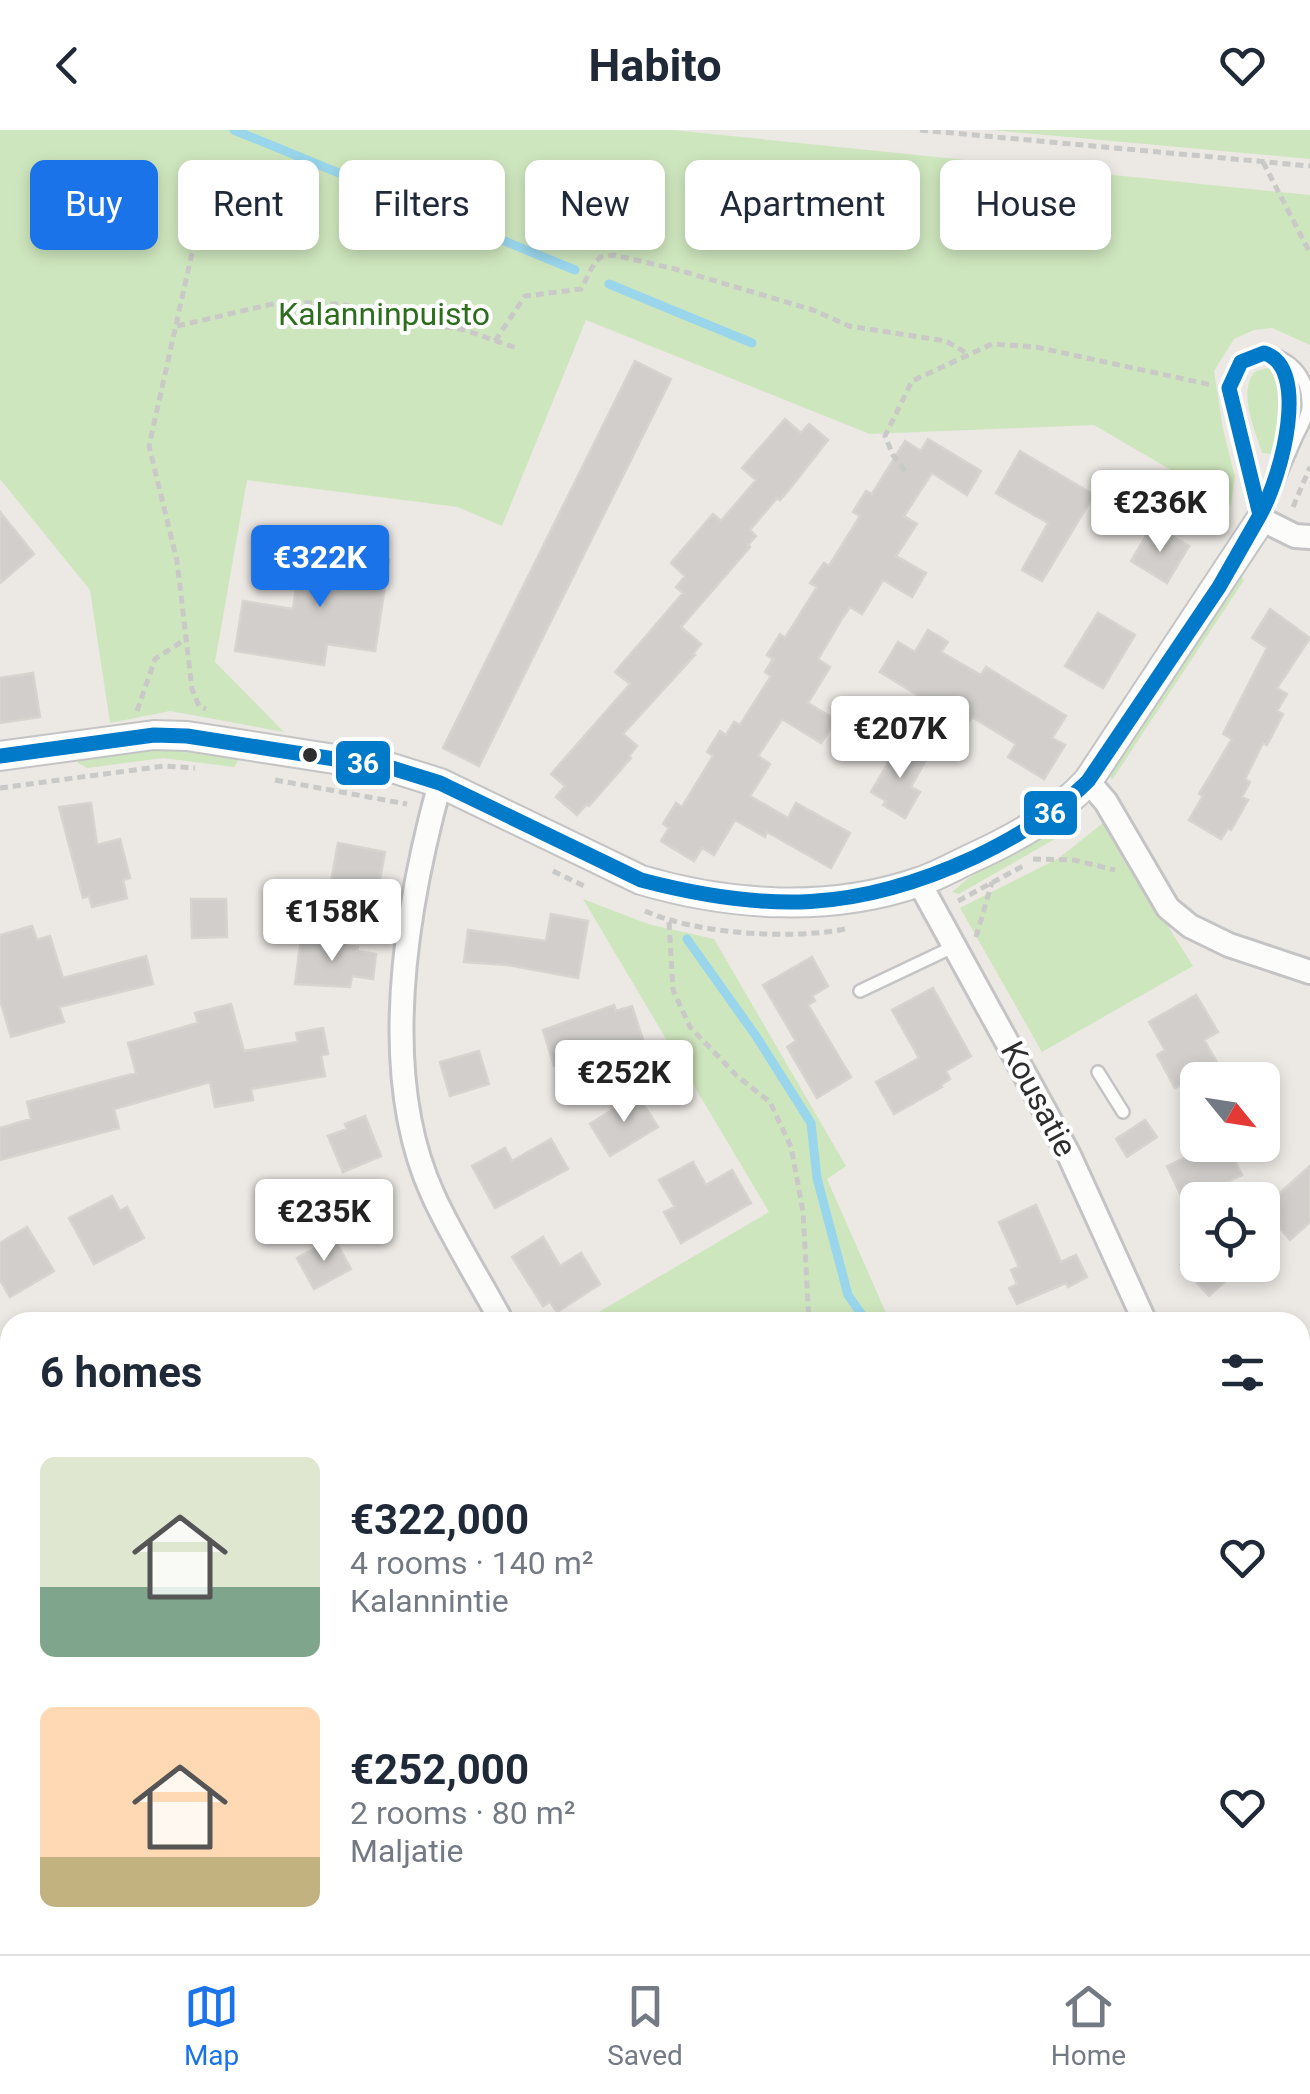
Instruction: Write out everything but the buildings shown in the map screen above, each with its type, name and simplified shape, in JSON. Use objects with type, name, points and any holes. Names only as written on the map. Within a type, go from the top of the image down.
[{"type":"street","points":[[0,756],[127,739],[188,736],[392,768],[440,783],[641,880],[671,889],[769,903],[850,899],[919,882],[1005,843],[1070,801],[1088,782],[1272,525],[1310,537]]},
{"type":"street","points":[[1088,782],[1106,802],[1168,908],[1190,926],[1229,946],[1310,972]]},
{"type":"street","points":[[440,783],[425,830],[401,1000],[401,1070],[410,1126],[432,1194],[497,1312]]},
{"type":"street","name":"Kousatie","points":[[919,882],[934,910],[964,948],[1069,1155],[1140,1312]]},
{"type":"lane","points":[[1256,353],[1270,353],[1286,360],[1308,383],[1308,410],[1272,525],[1230,388],[1232,372],[1244,357],[1256,353]]},
{"type":"lane","points":[[860,992],[964,948]]},
{"type":"lane","points":[[1098,1072],[1123,1112]]},
{"type":"path","points":[[920,130],[1310,166]]},
{"type":"path","points":[[1263,161],[1310,253]]},
{"type":"path","points":[[192,252],[148,446],[177,561],[192,688],[199,706],[216,714]]},
{"type":"path","points":[[495,341],[525,296],[581,289],[595,262],[614,255],[813,310],[848,326],[946,341],[968,354]]},
{"type":"path","points":[[177,326],[281,302],[341,304],[465,330],[516,348]]},
{"type":"path","points":[[904,472],[885,436],[912,381],[992,344],[1036,347],[1230,388]]},
{"type":"path","points":[[1272,525],[1309,473]]},
{"type":"path","points":[[127,739],[155,659],[186,639]]},
{"type":"path","points":[[0,788],[164,766],[202,768]]},
{"type":"path","points":[[260,778],[388,799],[432,811]]},
{"type":"path","points":[[934,910],[1048,851]]},
{"type":"path","points":[[1033,860],[1074,860],[1109,866],[1155,887]]},
{"type":"path","points":[[546,868],[594,890]]},
{"type":"path","points":[[964,948],[992,882]]},
{"type":"path","points":[[638,908],[669,922],[776,935],[850,928]]},
{"type":"path","points":[[669,922],[674,990],[690,1027],[737,1076],[770,1102],[791,1147],[803,1212],[808,1312]]},
{"type":"green space","name":"Kalanninpuisto","points":[[0,130],[672,130],[966,160],[940,160],[940,250],[1111,250],[1111,175],[1310,195],[1310,345],[1272,328],[1254,330],[1234,339],[1214,371],[1235,477],[1231,505],[1094,425],[870,434],[586,320],[502,526],[458,507],[247,480],[215,662],[284,732],[170,711],[110,723],[90,590],[0,479]]},
{"type":"green space","points":[[991,130],[1310,130],[1310,159]]},
{"type":"green space","points":[[1267,368],[1280,373],[1291,392],[1288,418],[1271,454],[1262,453],[1248,401],[1249,381],[1254,372]]},
{"type":"green space","points":[[1237,572],[1244,580],[1112,780],[1108,772]]},
{"type":"green space","points":[[162,749],[240,758],[234,767],[163,758],[87,768],[77,758]]},
{"type":"green space","points":[[1103,823],[1193,966],[1042,1052],[960,908],[1059,858]]},
{"type":"green space","points":[[1050,831],[1055,839],[959,894],[952,892],[970,877]]},
{"type":"green space","points":[[583,899],[648,924],[714,939],[846,1166],[827,1179],[886,1312],[599,1312],[769,1212]]},
{"type":"waterway","points":[[234,130],[575,270]]},
{"type":"waterway","points":[[609,284],[752,343]]},
{"type":"waterway","points":[[687,939],[756,1036],[811,1123],[817,1178],[848,1295],[860,1312]]},
{"type":"transit line","name":"36","points":[[1264,353],[1278,362],[1286,378],[1289,399],[1284,449],[1260,515],[1229,388],[1241,362],[1264,353]]},
{"type":"transit line","name":"36","points":[[0,756],[154,735],[187,736],[392,768],[440,783],[641,880],[687,891],[771,902],[850,897],[932,875],[975,857],[1035,824],[1088,781],[1219,587],[1260,515]]}]
